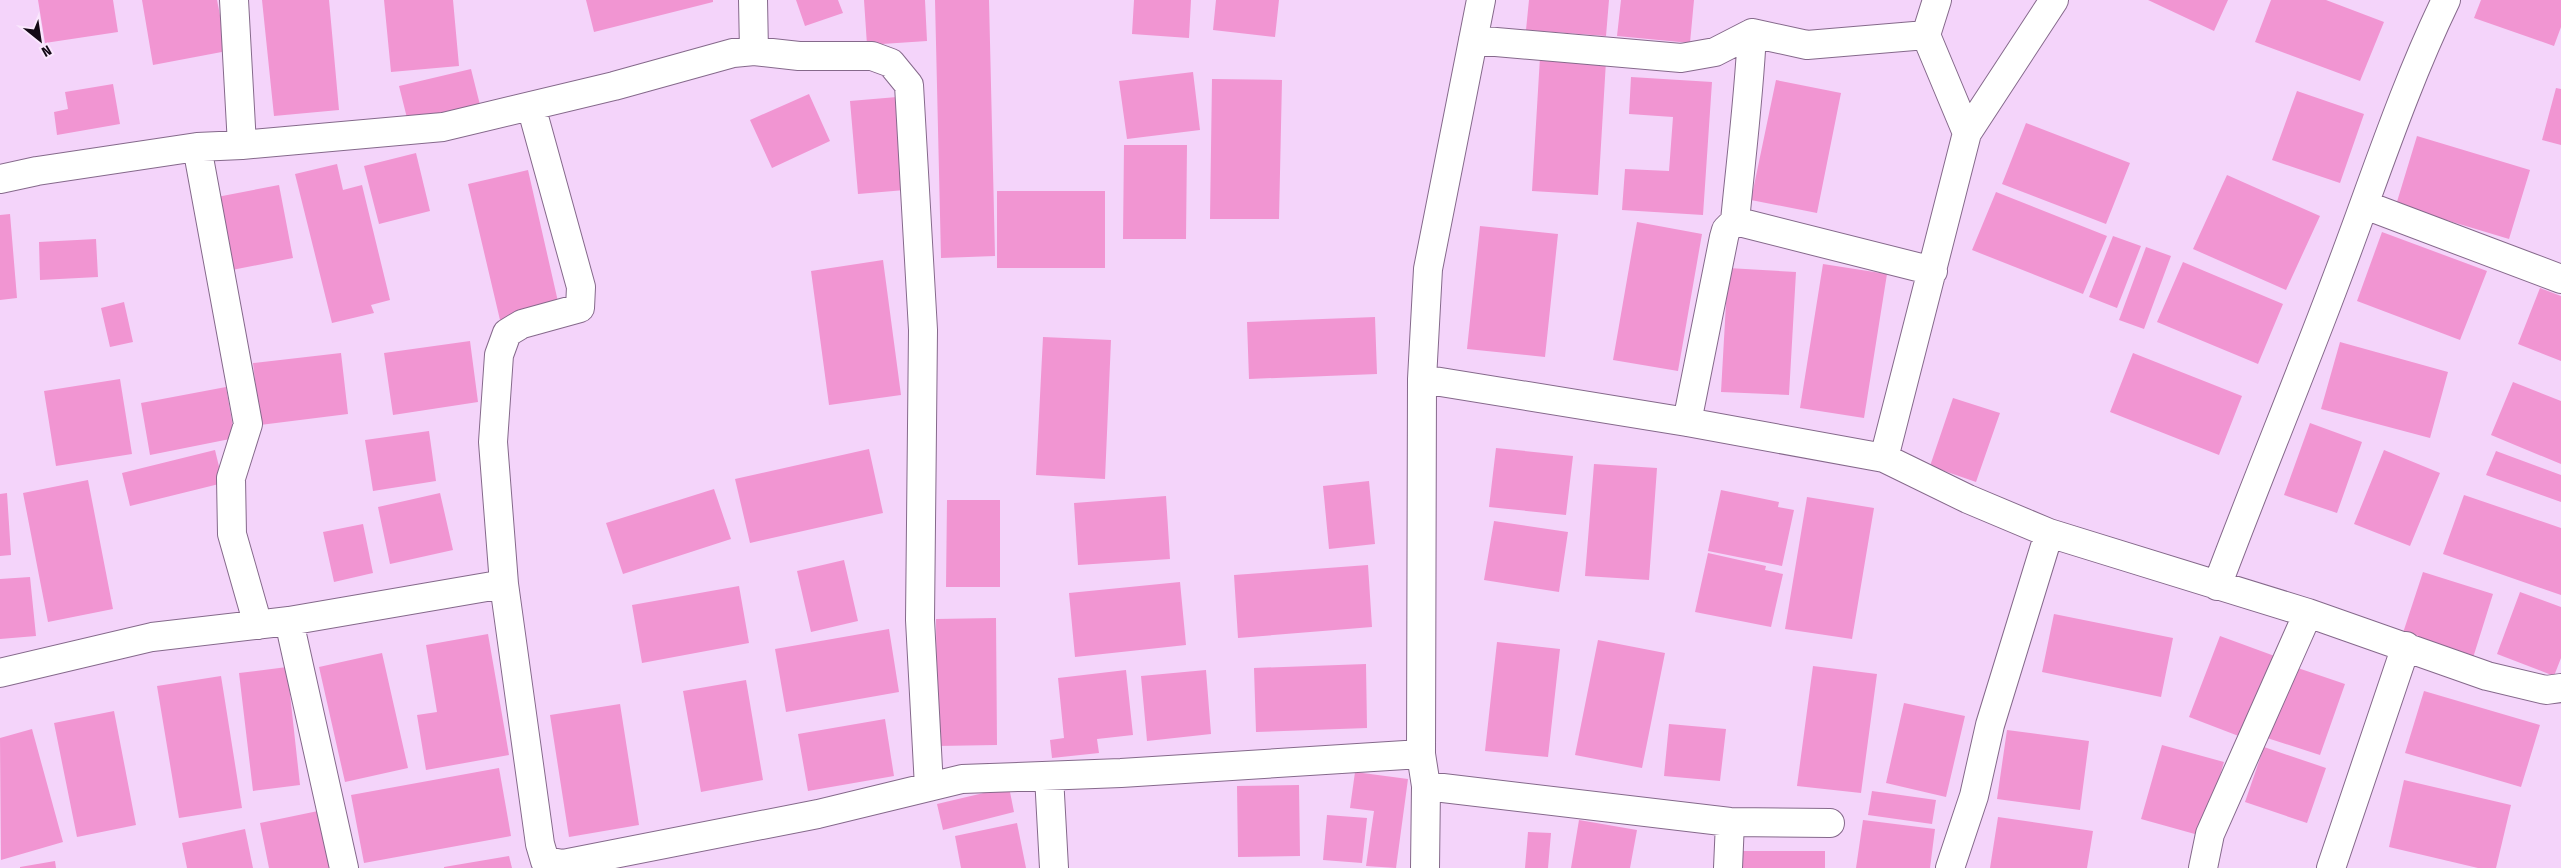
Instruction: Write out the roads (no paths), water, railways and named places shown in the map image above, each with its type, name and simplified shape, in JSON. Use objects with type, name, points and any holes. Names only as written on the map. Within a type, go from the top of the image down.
[{"type":"street","points":[[234,0],[242,146]]},
{"type":"street","points":[[753,0],[754,51]]},
{"type":"street","points":[[1425,868],[1426,786],[1421,754],[1422,378],[1428,269],[1481,0]]},
{"type":"street","points":[[1937,0],[1926,35],[1967,133]]},
{"type":"street","points":[[1884,458],[1967,133],[2054,0]]},
{"type":"street","points":[[2217,586],[2365,205],[2422,49],[2446,0]]},
{"type":"street","points":[[1473,40],[1681,58],[1715,52],[1752,33],[1807,45],[1926,35]]},
{"type":"street","points":[[1687,422],[1724,237],[1726,230],[1735,221],[1744,117],[1750,77],[1752,33]]},
{"type":"street","points":[[0,179],[37,171],[197,147],[242,146],[442,127],[614,86],[733,54],[754,51],[799,56],[872,56],[891,63],[909,85],[924,330],[920,620],[929,787]]},
{"type":"street","points":[[531,106],[581,287],[580,308],[522,324],[508,333],[499,355],[493,442],[504,584],[540,844],[545,861],[563,864],[605,862],[962,779],[1049,776],[1421,754]]},
{"type":"street","points":[[197,147],[248,424],[231,478],[232,534],[258,624]]},
{"type":"street","points":[[2365,205],[2561,279]]},
{"type":"street","points":[[1735,221],[1933,271]]},
{"type":"street","points":[[1422,378],[1687,422],[1884,458],[1968,499],[2049,534],[2308,613],[2487,676],[2546,690],[2561,688]]},
{"type":"street","points":[[1950,868],[1974,796],[1990,725],[2049,534]]},
{"type":"street","points":[[0,673],[152,637],[289,621],[504,584]]},
{"type":"street","points":[[2203,868],[2210,834],[2308,613]]},
{"type":"street","points":[[289,621],[344,868]]},
{"type":"street","points":[[2331,868],[2406,646]]},
{"type":"street","points":[[1049,776],[1054,868]]},
{"type":"street","points":[[1426,786],[1730,822],[1830,823]]},
{"type":"street","points":[[1728,868],[1730,822]]}]
